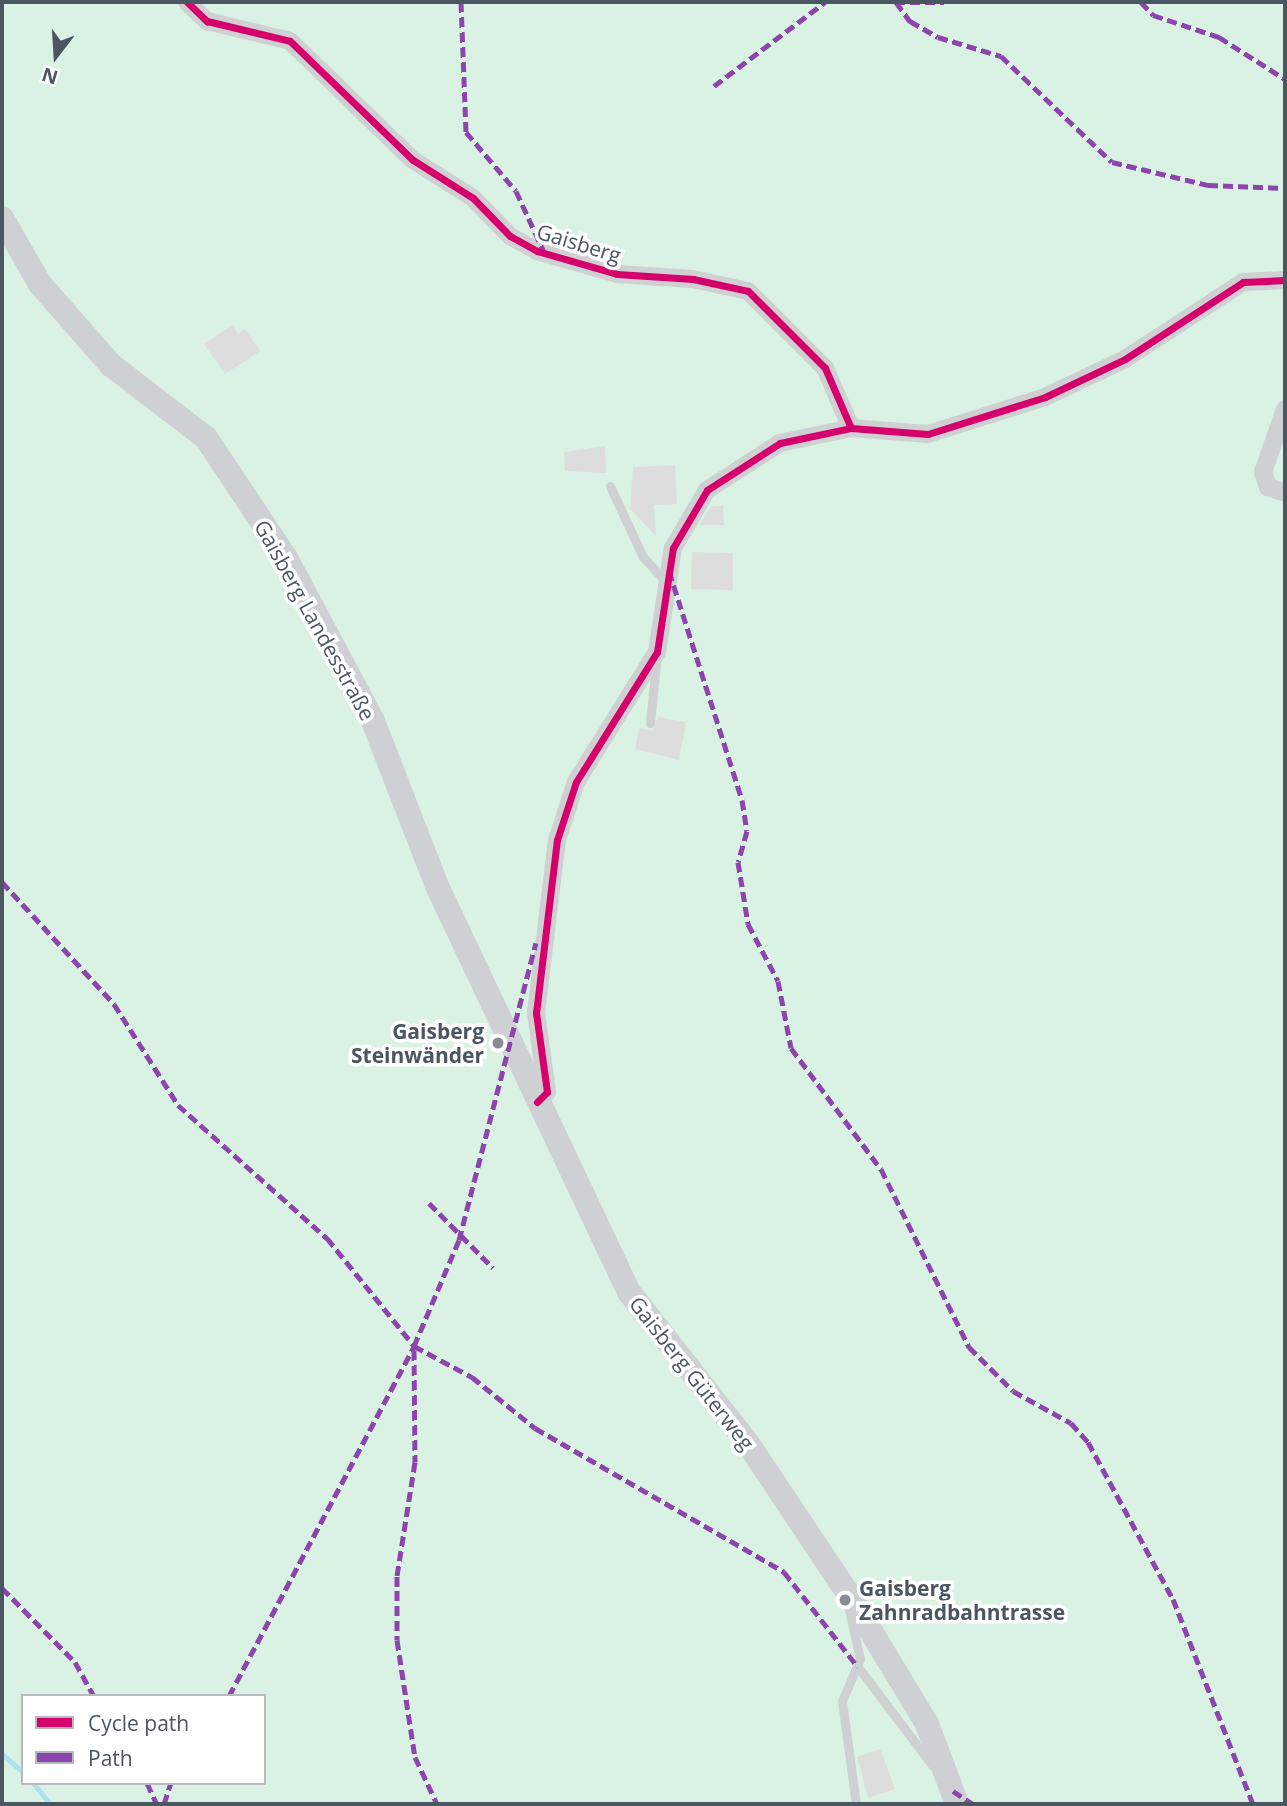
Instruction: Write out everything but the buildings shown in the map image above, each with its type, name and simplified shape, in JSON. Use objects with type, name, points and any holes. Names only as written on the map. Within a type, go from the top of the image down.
[{"type":"main road","name":"Gaisberg Landesstraße","points":[[2,218],[40,284],[111,365],[206,438],[286,558],[373,720],[437,886],[537,1102]]},
{"type":"main road","name":"Gaisberg Güterweg","points":[[537,1102],[629,1292],[749,1444],[850,1597],[927,1724],[955,1798]]},
{"type":"street","name":"Gaisberg","points":[[187,2],[207,22],[290,41],[412,160],[473,198],[510,236],[537,251],[617,274],[693,279],[748,291],[825,369],[850,428]]},
{"type":"street","points":[[537,1102],[547,1092],[536,1013],[557,840],[576,782],[657,652],[667,583],[685,520],[724,476],[780,443],[850,428],[920,435],[988,418],[1108,369],[1243,282],[1285,280]]},
{"type":"street","points":[[1285,409],[1263,472],[1269,489],[1285,494]]},
{"type":"lane","points":[[610,485],[643,557],[667,583]]},
{"type":"lane","points":[[650,723],[657,652]]},
{"type":"lane","points":[[850,1597],[858,1667],[955,1798]]},
{"type":"lane","points":[[856,1804],[842,1701],[858,1667]]},
{"type":"green space","points":[[2,2],[1285,2],[1285,1804],[2,1804]]},
{"type":"waterway","points":[[2,1754],[21,1770]]},
{"type":"waterway","points":[[35,1785],[50,1804]]},
{"type":"marked path","points":[[461,2],[466,132],[516,191],[545,254]]},
{"type":"marked path","points":[[714,86],[825,2]]},
{"type":"marked path","points":[[895,2],[944,2]]},
{"type":"marked path","points":[[896,2],[910,21],[938,37],[1001,56],[1112,162],[1208,185],[1285,188]]},
{"type":"marked path","points":[[1141,2],[1153,15],[1219,37],[1285,79]]},
{"type":"marked path","points":[[669,571],[742,800],[747,831],[738,862],[748,924],[778,981],[791,1048],[881,1169],[969,1347],[1013,1391],[1071,1423],[1088,1442],[1173,1599],[1253,1804]]},
{"type":"marked path","points":[[2,882],[114,1004],[178,1105],[327,1238],[414,1346],[472,1377],[535,1428],[784,1572],[858,1667]]},
{"type":"marked path","points":[[230,1694],[414,1346],[459,1240],[536,943]]},
{"type":"marked path","points":[[429,1203],[493,1268]]},
{"type":"marked path","points":[[414,1350],[415,1462],[397,1576],[397,1640],[415,1757],[437,1804]]},
{"type":"marked path","points":[[2,1588],[75,1662],[93,1694]]},
{"type":"marked path","points":[[148,1785],[157,1804]]},
{"type":"marked path","points":[[164,1804],[170,1785]]},
{"type":"marked path","points":[[953,1791],[973,1804]]},
{"type":"cycle path","points":[[187,2],[207,21],[290,41],[413,160],[473,198],[510,236],[537,251],[617,274],[693,279],[748,291],[825,368],[851,428]]},
{"type":"cycle path","points":[[537,1102],[547,1092],[536,1013],[557,840],[576,782],[657,652],[673,548],[707,490],[780,443],[851,428],[928,434],[1045,397],[1125,359],[1243,282],[1285,280]]},
{"type":"place","name":"Gaisberg Steinwänder","points":[[498,1043]]},
{"type":"place","name":"Gaisberg Zahnradbahntrasse","points":[[845,1600]]}]
